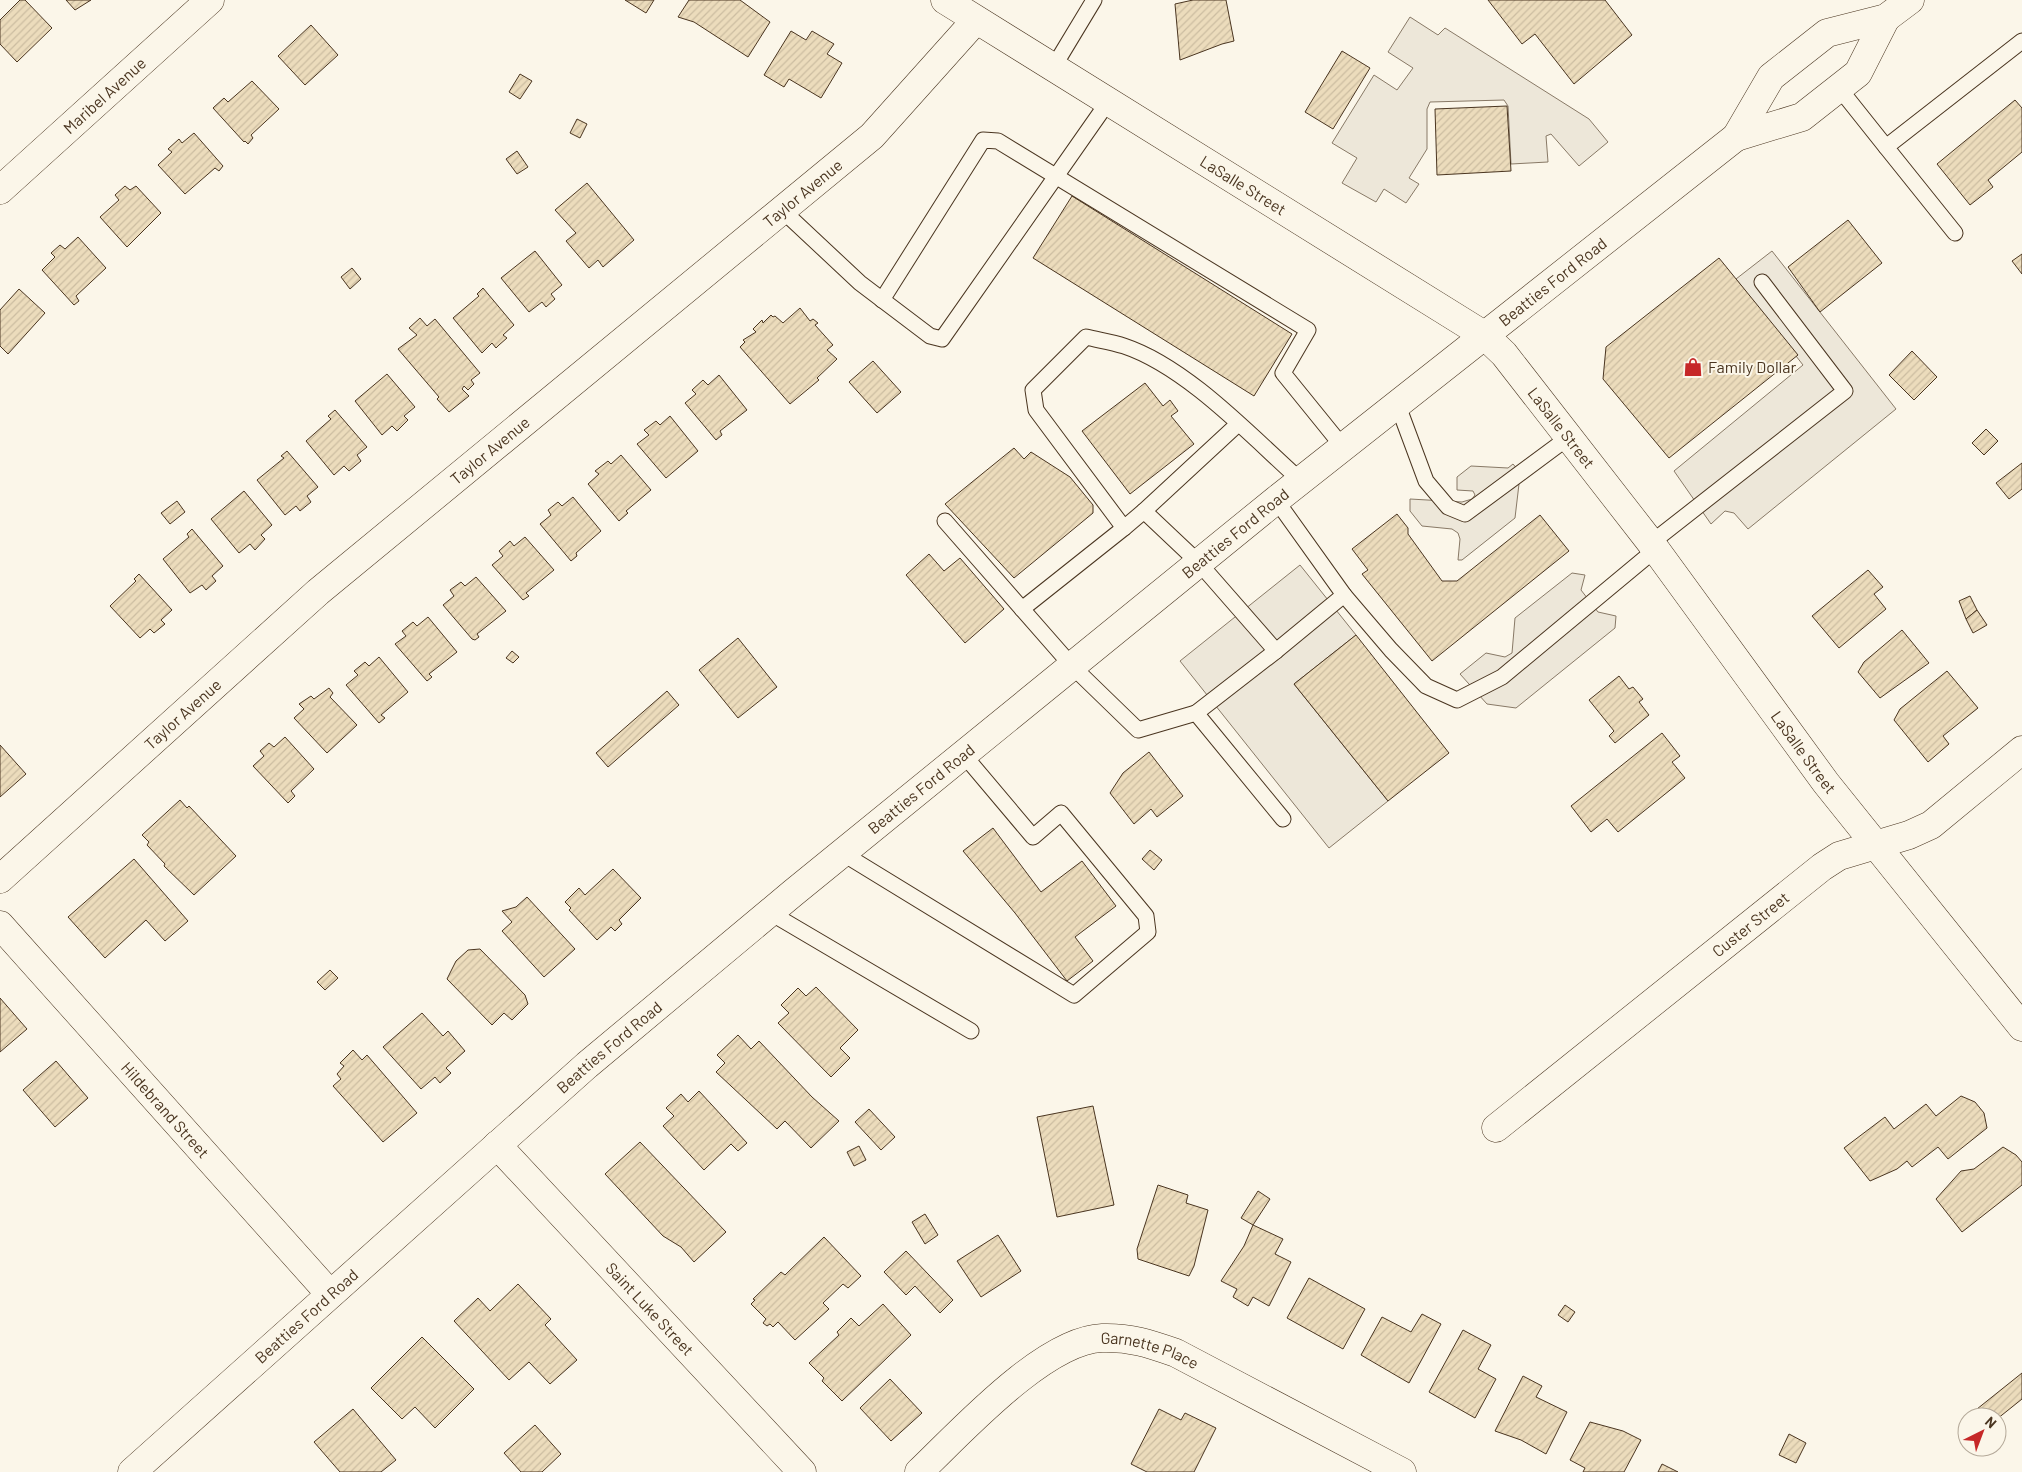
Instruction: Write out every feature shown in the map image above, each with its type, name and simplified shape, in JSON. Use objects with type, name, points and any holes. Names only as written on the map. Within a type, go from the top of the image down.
[{"type":"street","name":"Maribel Avenue","points":[[0,190],[210,0]]},
{"type":"street","name":"LaSalle Street","points":[[945,0],[1484,335],[1504,354],[1653,546],[1826,783],[2022,1027]]},
{"type":"street","name":"Beatties Ford Road","points":[[1736,137],[1771,77],[1827,33],[1886,18],[1910,0]]},
{"type":"street","name":"Beatties Ford Road","points":[[145,1468],[330,1294],[497,1145],[587,1065],[769,912],[1396,403],[1736,137],[1802,117],[1858,73],[1886,18]]},
{"type":"street","name":"Taylor Avenue","points":[[0,879],[318,592],[872,136],[976,20]]},
{"type":"street","name":"Custer Street","points":[[1496,1128],[1822,867],[1839,856],[1909,835],[1931,825],[2022,750]]},
{"type":"street","name":"Hildebrand Street","points":[[0,925],[330,1294]]},
{"type":"street","name":"Saint Luke Street","points":[[497,1145],[802,1472]]},
{"type":"street","name":"Garnette Place","points":[[919,1472],[1021,1376],[1056,1353],[1077,1344],[1100,1338],[1139,1340],[1176,1353],[1402,1472]]},
{"type":"lane","points":[[1053,68],[1094,0]]},
{"type":"lane","points":[[1886,147],[2022,41]]},
{"type":"lane","points":[[1839,88],[1954,233]]},
{"type":"lane","points":[[782,210],[860,283],[930,336],[942,339],[1108,102]]},
{"type":"lane","points":[[882,300],[983,140],[998,141],[1308,330],[1283,373],[1343,447]]},
{"type":"lane","points":[[1276,500],[1344,595],[1391,650],[1426,686],[1457,700],[1502,677],[1653,546],[1844,391],[1762,282]]},
{"type":"lane","points":[[1124,528],[1036,410],[1033,390],[1086,337],[1124,346],[1158,362],[1203,392],[1300,480]]},
{"type":"lane","points":[[1396,403],[1426,481],[1448,507],[1465,514],[1569,437]]},
{"type":"lane","points":[[1022,610],[1144,511],[1238,424]]},
{"type":"lane","points":[[1144,511],[1199,563],[1276,651]]},
{"type":"lane","points":[[945,521],[1072,666],[1138,730],[1196,712],[1276,651],[1344,595]]},
{"type":"lane","points":[[1196,712],[1283,819]]},
{"type":"lane","points":[[842,853],[1074,995],[1148,932],[1146,916],[1061,813],[1033,837],[963,754]]},
{"type":"lane","points":[[769,912],[971,1031]]},
{"type":"shaded area","points":[[1410,17],[1438,35],[1445,28],[1589,119],[1608,142],[1579,166],[1551,134],[1546,136],[1548,162],[1511,164],[1508,106],[1504,100],[1430,102],[1427,109],[1427,149],[1409,178],[1419,184],[1406,203],[1384,189],[1376,202],[1342,183],[1357,158],[1332,143],[1374,75],[1397,90],[1413,68],[1388,52]]},
{"type":"shaded area","points":[[1772,251],[1896,409],[1748,529],[1734,513],[1725,511],[1711,524],[1674,471],[1803,365],[1736,279]]},
{"type":"shaded area","points":[[1513,464],[1525,478],[1519,484],[1515,518],[1462,560],[1458,560],[1460,539],[1458,533],[1452,529],[1422,526],[1410,511],[1410,499],[1462,502],[1472,499],[1475,495],[1473,491],[1457,490],[1457,477],[1471,466],[1508,468]]},
{"type":"shaded area","points":[[1300,565],[1356,635],[1294,684],[1388,801],[1329,848],[1180,661]]},
{"type":"shaded area","points":[[1572,573],[1585,575],[1581,590],[1598,612],[1616,616],[1615,628],[1516,708],[1487,704],[1460,674],[1486,653],[1505,657],[1512,653],[1515,618]]},
{"type":"building","points":[[20,0],[25,0],[52,28],[17,62],[0,44],[0,20]]},
{"type":"building","points":[[66,0],[91,0],[75,10]]},
{"type":"building","points":[[625,0],[654,0],[646,13]]},
{"type":"building","points":[[689,0],[740,0],[770,22],[748,57],[694,22],[678,17]]},
{"type":"building","points":[[1193,0],[1226,0],[1234,41],[1180,60],[1175,4]]},
{"type":"building","points":[[1488,0],[1605,0],[1632,35],[1574,84],[1535,34],[1522,44]]},
{"type":"building","points":[[311,25],[338,55],[305,85],[278,56]]},
{"type":"building","points":[[791,31],[806,40],[812,31],[834,44],[827,54],[842,63],[821,98],[789,79],[784,87],[764,75]]},
{"type":"building","points":[[1342,51],[1370,68],[1333,129],[1305,112]]},
{"type":"building","points":[[520,74],[532,81],[520,99],[509,92]]},
{"type":"building","points":[[252,81],[279,109],[251,135],[253,138],[248,144],[213,108],[224,98],[228,102]]},
{"type":"building","points":[[2015,100],[2022,108],[2022,152],[1988,180],[1993,187],[1970,205],[1937,164]]},
{"type":"building","points":[[1507,106],[1511,171],[1437,175],[1435,109]]},
{"type":"building","points":[[577,119],[587,124],[580,138],[570,133]]},
{"type":"building","points":[[194,133],[223,166],[219,171],[215,168],[185,194],[158,165],[172,152],[168,149],[179,139],[182,143]]},
{"type":"building","points":[[517,151],[528,167],[517,174],[506,159]]},
{"type":"building","points":[[587,183],[634,240],[603,267],[598,260],[589,268],[566,241],[576,233],[555,210]]},
{"type":"building","points":[[125,186],[130,190],[136,186],[161,213],[127,247],[100,217],[119,200],[115,195]]},
{"type":"building","points":[[1072,196],[1292,334],[1254,396],[1033,258]]},
{"type":"building","points":[[1848,220],[1882,263],[1820,312],[1788,267]]},
{"type":"building","points":[[78,237],[106,268],[76,296],[79,301],[74,305],[42,270],[55,257],[51,253],[60,245],[65,249]]},
{"type":"building","points":[[535,251],[562,285],[551,294],[555,299],[546,307],[542,302],[529,312],[501,278]]},
{"type":"building","points":[[2022,254],[2022,274],[2012,261]]},
{"type":"building","name":"Family Dollar","points":[[1719,258],[1798,355],[1669,458],[1603,379],[1606,347]]},
{"type":"building","points":[[352,268],[361,279],[350,289],[341,277]]},
{"type":"building","points":[[483,288],[514,325],[503,335],[507,338],[496,348],[492,343],[482,353],[453,318],[479,296],[477,294]]},
{"type":"building","points":[[19,289],[45,313],[8,354],[0,346],[0,310]]},
{"type":"building","points":[[800,308],[810,321],[813,319],[818,323],[815,325],[833,345],[827,350],[837,359],[817,378],[819,380],[790,404],[740,347],[745,342],[743,340],[756,332],[753,329],[762,320],[763,323],[771,315],[783,323]]},
{"type":"building","points":[[420,318],[427,326],[435,319],[480,373],[471,380],[474,384],[468,390],[464,386],[462,389],[469,396],[449,412],[437,399],[439,397],[398,349],[417,335],[409,328]]},
{"type":"building","points":[[1912,351],[1937,377],[1914,400],[1889,375]]},
{"type":"building","points":[[873,361],[901,392],[877,413],[849,382]]},
{"type":"building","points":[[387,374],[415,407],[404,416],[408,420],[397,431],[392,426],[382,435],[355,401]]},
{"type":"building","points":[[719,375],[747,410],[720,431],[722,435],[716,440],[685,403],[696,394],[692,390],[703,380],[708,385]]},
{"type":"building","points":[[1145,383],[1163,406],[1170,400],[1178,411],[1171,416],[1194,444],[1130,494],[1082,431]]},
{"type":"building","points":[[335,410],[367,447],[357,455],[361,461],[349,471],[344,466],[334,475],[306,441],[331,419],[328,416]]},
{"type":"building","points":[[670,416],[698,451],[666,478],[637,444],[649,435],[644,430],[656,421],[660,425]]},
{"type":"building","points":[[1986,429],[1998,441],[1984,455],[1972,443]]},
{"type":"building","points":[[1014,448],[1024,459],[1031,452],[1070,477],[1093,505],[1093,513],[1014,578],[945,504]]},
{"type":"building","points":[[287,451],[318,487],[307,496],[311,502],[300,511],[296,506],[285,515],[257,480],[284,458],[281,456]]},
{"type":"building","points":[[621,455],[651,490],[626,511],[628,513],[619,521],[588,484],[599,474],[595,471],[608,461],[611,464]]},
{"type":"building","points":[[2022,463],[2022,489],[2009,499],[1996,483]]},
{"type":"building","points":[[244,491],[272,525],[261,535],[265,539],[255,550],[250,544],[239,553],[211,519]]},
{"type":"building","points":[[573,497],[601,531],[576,553],[577,556],[571,561],[540,524],[551,515],[548,510],[558,502],[562,506]]},
{"type":"building","points":[[177,501],[185,512],[170,524],[161,513]]},
{"type":"building","points":[[1397,514],[1408,528],[1408,534],[1442,581],[1457,581],[1540,515],[1569,551],[1432,661],[1362,574],[1368,570],[1352,549]]},
{"type":"building","points":[[192,529],[223,566],[212,576],[216,581],[206,590],[202,585],[190,593],[163,559],[189,537],[187,534]]},
{"type":"building","points":[[525,537],[554,570],[526,593],[529,596],[523,600],[492,565],[503,556],[499,551],[510,541],[514,546]]},
{"type":"building","points":[[929,554],[944,571],[960,558],[1004,609],[965,643],[906,575]]},
{"type":"building","points":[[1868,570],[1883,587],[1874,594],[1886,609],[1839,648],[1812,616]]},
{"type":"building","points":[[139,574],[172,610],[161,620],[165,624],[154,633],[150,629],[140,638],[110,606],[136,581],[134,579]]},
{"type":"building","points":[[476,577],[506,611],[477,634],[479,637],[475,640],[472,639],[443,605],[454,596],[450,590],[461,582],[465,586]]},
{"type":"building","points":[[1970,596],[1977,610],[1966,619],[1959,601]]},
{"type":"building","points":[[1977,610],[1987,625],[1973,633],[1966,619]]},
{"type":"building","points":[[428,617],[457,652],[429,674],[432,677],[427,681],[395,644],[406,636],[402,631],[413,622],[417,626]]},
{"type":"building","points":[[1902,630],[1929,663],[1880,698],[1858,672],[1864,662]]},
{"type":"building","points":[[1356,635],[1449,753],[1388,801],[1294,684]]},
{"type":"building","points":[[738,638],[777,687],[738,718],[699,670]]},
{"type":"building","points":[[512,651],[519,657],[513,663],[506,658]]},
{"type":"building","points":[[379,657],[408,692],[381,715],[385,718],[379,723],[346,685],[358,675],[354,671],[365,662],[369,666]]},
{"type":"building","points":[[1947,671],[1978,708],[1943,736],[1949,744],[1928,762],[1894,720],[1900,709]]},
{"type":"building","points":[[1619,676],[1629,689],[1633,687],[1643,699],[1639,702],[1649,715],[1615,743],[1609,736],[1614,731],[1589,700]]},
{"type":"building","points":[[329,688],[333,693],[330,697],[357,725],[327,753],[294,718],[304,709],[299,704],[311,696],[314,699]]},
{"type":"building","points":[[667,691],[679,705],[608,767],[596,753]]},
{"type":"building","points":[[1662,733],[1680,756],[1672,762],[1685,778],[1618,832],[1607,819],[1591,832],[1571,806]]},
{"type":"building","points":[[285,737],[314,769],[291,791],[295,796],[288,803],[253,766],[264,756],[260,751],[269,743],[274,747]]},
{"type":"building","points":[[0,745],[26,774],[0,797]]},
{"type":"building","points":[[1149,752],[1183,796],[1157,817],[1151,809],[1134,824],[1110,793],[1123,773]]},
{"type":"building","points":[[180,800],[187,808],[189,806],[236,856],[194,895],[164,866],[165,864],[147,845],[149,842],[142,835]]},
{"type":"building","points":[[993,828],[1041,892],[1082,861],[1116,906],[1075,937],[1093,961],[1067,981],[1015,913],[963,851]]},
{"type":"building","points":[[1150,850],[1162,860],[1154,870],[1142,859]]},
{"type":"building","points":[[134,859],[188,921],[165,941],[146,920],[105,958],[68,917]]},
{"type":"building","points":[[613,869],[641,898],[619,920],[622,924],[615,931],[611,927],[597,940],[569,910],[571,908],[565,902],[579,888],[585,895]]},
{"type":"building","points":[[527,897],[575,949],[544,977],[502,931],[512,922],[502,911],[516,907]]},
{"type":"building","points":[[480,949],[525,995],[528,1004],[512,1020],[504,1013],[492,1025],[447,979],[456,961],[468,950]]},
{"type":"building","points":[[330,970],[338,978],[325,990],[317,982]]},
{"type":"building","points":[[816,987],[858,1030],[840,1048],[850,1058],[831,1077],[778,1023],[789,1013],[781,1005],[798,988],[806,996]]},
{"type":"building","points":[[0,998],[27,1029],[0,1052]]},
{"type":"building","points":[[422,1013],[443,1036],[448,1031],[465,1051],[446,1068],[451,1073],[440,1083],[435,1077],[421,1089],[383,1047]]},
{"type":"building","points":[[738,1035],[751,1049],[759,1041],[812,1097],[839,1121],[811,1148],[785,1121],[777,1129],[716,1072],[725,1063],[717,1055]]},
{"type":"building","points":[[353,1050],[362,1060],[367,1055],[417,1113],[383,1142],[333,1086],[341,1079],[337,1074],[344,1066],[340,1063]]},
{"type":"building","points":[[56,1061],[88,1098],[55,1127],[23,1090]]},
{"type":"building","points":[[699,1091],[747,1143],[738,1151],[731,1144],[704,1170],[663,1126],[674,1116],[666,1108],[681,1094],[688,1102]]},
{"type":"building","points":[[1961,1096],[1975,1102],[1984,1113],[1987,1128],[1948,1159],[1938,1147],[1912,1167],[1907,1161],[1897,1169],[1870,1181],[1844,1148],[1885,1117],[1894,1129],[1926,1104],[1936,1116]]},
{"type":"building","points":[[1093,1106],[1114,1205],[1057,1217],[1037,1117]]},
{"type":"building","points":[[869,1109],[895,1137],[881,1150],[855,1122]]},
{"type":"building","points":[[640,1142],[726,1232],[694,1262],[681,1247],[663,1236],[605,1174]]},
{"type":"building","points":[[859,1146],[866,1160],[854,1166],[847,1152]]},
{"type":"building","points":[[2003,1147],[2016,1155],[2022,1162],[2022,1185],[1962,1232],[1936,1199],[1961,1171],[1974,1169]]},
{"type":"building","points":[[1158,1185],[1188,1195],[1186,1203],[1208,1210],[1194,1266],[1189,1276],[1138,1259],[1137,1249]]},
{"type":"building","points":[[1258,1191],[1270,1199],[1253,1225],[1241,1218]]},
{"type":"building","points":[[925,1214],[938,1235],[925,1244],[912,1222]]},
{"type":"building","points":[[1253,1225],[1283,1239],[1275,1254],[1291,1262],[1269,1306],[1253,1297],[1248,1306],[1233,1297],[1237,1289],[1221,1281],[1244,1246]]},
{"type":"building","points":[[998,1235],[1021,1271],[981,1297],[957,1261]]},
{"type":"building","points":[[824,1237],[861,1276],[848,1288],[843,1284],[823,1303],[829,1309],[795,1340],[778,1322],[773,1327],[770,1324],[767,1326],[763,1323],[766,1319],[751,1304],[755,1300],[753,1299],[781,1272],[785,1275]]},
{"type":"building","points":[[906,1251],[953,1300],[940,1313],[915,1286],[906,1295],[884,1272]]},
{"type":"building","points":[[1309,1278],[1365,1309],[1343,1349],[1287,1318]]},
{"type":"building","points":[[518,1284],[551,1319],[545,1325],[577,1360],[550,1384],[529,1362],[509,1380],[454,1321],[478,1298],[490,1311]]},
{"type":"building","points":[[883,1304],[911,1335],[842,1401],[822,1381],[824,1378],[809,1363],[839,1335],[837,1332],[851,1318],[859,1326]]},
{"type":"building","points":[[1565,1305],[1575,1312],[1568,1322],[1558,1315]]},
{"type":"building","points":[[1422,1314],[1441,1324],[1409,1383],[1361,1355],[1382,1317],[1411,1332]]},
{"type":"building","points":[[1463,1330],[1491,1345],[1478,1369],[1496,1379],[1475,1418],[1429,1392]]},
{"type":"building","points":[[422,1337],[474,1389],[435,1428],[415,1407],[402,1419],[371,1388]]},
{"type":"building","points":[[2022,1373],[2022,1399],[2007,1411],[2007,1407],[1980,1407]]},
{"type":"building","points":[[1523,1376],[1542,1386],[1536,1397],[1567,1412],[1546,1454],[1521,1440],[1495,1431]]},
{"type":"building","points":[[890,1379],[922,1413],[891,1441],[860,1408]]},
{"type":"building","points":[[353,1409],[396,1460],[381,1472],[340,1472],[314,1442]]},
{"type":"building","points":[[1159,1409],[1181,1420],[1185,1413],[1216,1428],[1194,1472],[1147,1472],[1131,1464]]},
{"type":"building","points":[[1590,1422],[1623,1431],[1641,1440],[1624,1472],[1583,1472],[1585,1468],[1570,1460]]},
{"type":"building","points":[[535,1425],[561,1454],[542,1472],[521,1472],[504,1453]]},
{"type":"building","points":[[1789,1434],[1806,1443],[1796,1463],[1779,1455]]},
{"type":"building","points":[[1662,1464],[1678,1472],[1658,1472]]},
{"type":"place","name":"Family Dollar","points":[[1693,367]]}]
